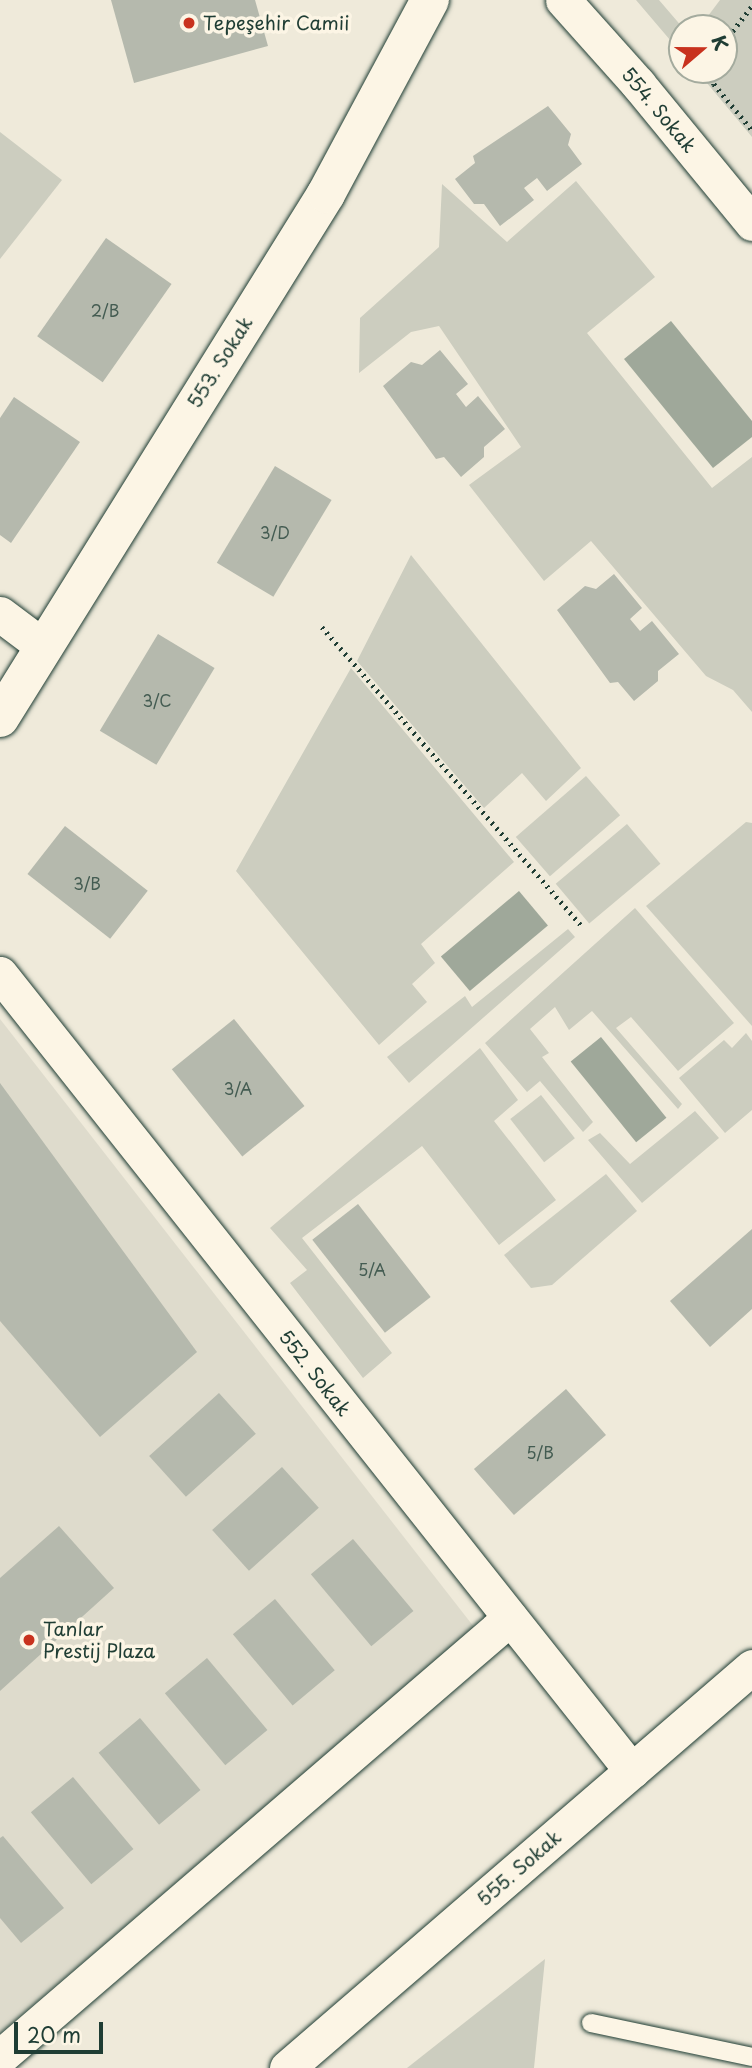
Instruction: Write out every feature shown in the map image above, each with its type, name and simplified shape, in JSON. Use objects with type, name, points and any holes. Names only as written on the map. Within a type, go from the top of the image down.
[{"type":"street","name":"553. Sokak","points":[[0,718],[326,194],[430,0]]},
{"type":"street","name":"554. Sokak","points":[[563,0],[638,84],[752,223]]},
{"type":"street","points":[[0,614],[44,647]]},
{"type":"street","name":"552. Sokak","points":[[0,974],[632,1771]]},
{"type":"street","points":[[0,2057],[510,1618]]},
{"type":"street","name":"555. Sokak","points":[[286,2068],[752,1668]]},
{"type":"lane","points":[[591,2023],[752,2057]]},
{"type":"path","points":[[738,24],[752,6]]},
{"type":"path","points":[[714,84],[752,131]]},
{"type":"path","points":[[322,627],[582,926]]},
{"type":"shaded area","points":[[636,0],[659,0],[671,14],[668,14],[668,38]]},
{"type":"shaded area","points":[[720,0],[752,0],[752,137],[708,84],[738,84],[738,14],[710,14]]},
{"type":"shaded area","points":[[0,132],[62,180],[0,259]]},
{"type":"shaded area","points":[[576,181],[655,277],[587,333],[712,488],[752,457],[752,712],[733,690],[706,676],[591,541],[544,581],[469,485],[521,447],[439,326],[411,332],[359,373],[360,318],[439,247],[442,184],[507,242]]},
{"type":"shaded area","points":[[671,321],[752,421],[752,437],[713,468],[624,359]]},
{"type":"shaded area","points":[[411,555],[581,768],[546,801],[522,773],[484,808],[357,661]]},
{"type":"shaded area","points":[[351,668],[514,862],[421,944],[435,963],[412,984],[427,1002],[379,1045],[236,871]]},
{"type":"shaded area","points":[[586,776],[620,815],[550,876],[516,837]]},
{"type":"shaded area","points":[[746,822],[752,823],[752,1026],[646,906]]},
{"type":"shaded area","points":[[627,824],[660,864],[589,924],[556,884]]},
{"type":"shaded area","points":[[519,891],[548,925],[470,991],[441,957]]},
{"type":"shaded area","points":[[635,908],[734,1023],[678,1071],[631,1017],[616,1028],[682,1104],[678,1109],[592,1011],[569,1030],[555,1007],[530,1029],[549,1053],[542,1057],[593,1122],[583,1132],[540,1081],[527,1092],[485,1043]]},
{"type":"shaded area","points":[[568,929],[575,937],[409,1083],[387,1057],[465,996],[472,1007]]},
{"type":"shaded area","points":[[0,1019],[474,1627],[0,2033]]},
{"type":"shaded area","points":[[746,1033],[752,1041],[752,1110],[725,1133],[679,1078],[724,1040],[732,1048]]},
{"type":"shaded area","points":[[601,1037],[666,1118],[636,1142],[571,1062]]},
{"type":"shaded area","points":[[480,1048],[518,1100],[494,1121],[556,1200],[499,1245],[422,1146],[302,1238],[392,1353],[363,1378],[290,1283],[307,1270],[270,1228]]},
{"type":"shaded area","points":[[541,1095],[575,1138],[544,1162],[510,1119]]},
{"type":"shaded area","points":[[695,1111],[719,1138],[642,1203],[588,1140],[600,1133],[630,1164]]},
{"type":"shaded area","points":[[606,1174],[637,1211],[552,1285],[531,1288],[504,1255]]},
{"type":"shaded area","points":[[545,1959],[534,2068],[407,2068]]},
{"type":"building","name":"Tepeşehir Camii","points":[[111,0],[255,0],[268,46],[134,83]]},
{"type":"building","points":[[548,106],[571,134],[568,145],[582,164],[547,191],[537,178],[524,188],[534,200],[500,226],[484,204],[474,204],[455,179],[475,163],[473,156]]},
{"type":"building","points":[[106,238],[172,284],[103,382],[37,336]]},
{"type":"building","points":[[440,350],[468,384],[456,394],[466,407],[478,396],[505,429],[484,447],[484,457],[461,477],[444,457],[436,459],[383,386],[411,362],[422,365]]},
{"type":"building","points":[[14,397],[80,442],[11,543],[0,535],[0,418]]},
{"type":"building","points":[[275,466],[332,500],[273,597],[217,563]]},
{"type":"building","points":[[614,574],[642,608],[630,619],[640,631],[652,621],[679,654],[658,671],[658,681],[634,701],[618,682],[610,683],[557,610],[585,586],[596,589]]},
{"type":"building","points":[[158,634],[215,668],[156,765],[100,731]]},
{"type":"building","points":[[65,826],[148,891],[110,939],[27,874]]},
{"type":"building","points":[[234,1019],[304,1106],[242,1156],[172,1069]]},
{"type":"building","points":[[0,1083],[197,1352],[100,1437],[0,1321]]},
{"type":"building","points":[[358,1204],[431,1297],[385,1333],[312,1240]]},
{"type":"building","points":[[752,1229],[752,1309],[710,1347],[670,1301]]},
{"type":"building","points":[[566,1389],[606,1435],[514,1515],[474,1469]]},
{"type":"building","points":[[219,1393],[256,1434],[186,1497],[149,1456]]},
{"type":"building","points":[[282,1467],[319,1508],[249,1571],[212,1530]]},
{"type":"building","name":"Tanlar Prestij Plaza","points":[[59,1526],[114,1588],[0,1691],[0,1578]]},
{"type":"building","points":[[353,1539],[413,1611],[371,1646],[311,1574]]},
{"type":"building","points":[[275,1599],[335,1670],[293,1706],[233,1634]]},
{"type":"building","points":[[207,1658],[267,1730],[225,1765],[165,1693]]},
{"type":"building","points":[[140,1718],[200,1790],[159,1825],[99,1753]]},
{"type":"building","points":[[73,1777],[133,1849],[91,1884],[31,1812]]},
{"type":"building","points":[[3,1836],[64,1908],[21,1943],[0,1918],[0,1838]]},
{"type":"place","name":"Tepeşehir Camii","points":[[189,23]]},
{"type":"place","name":"Tanlar Prestij Plaza","points":[[29,1640]]}]
